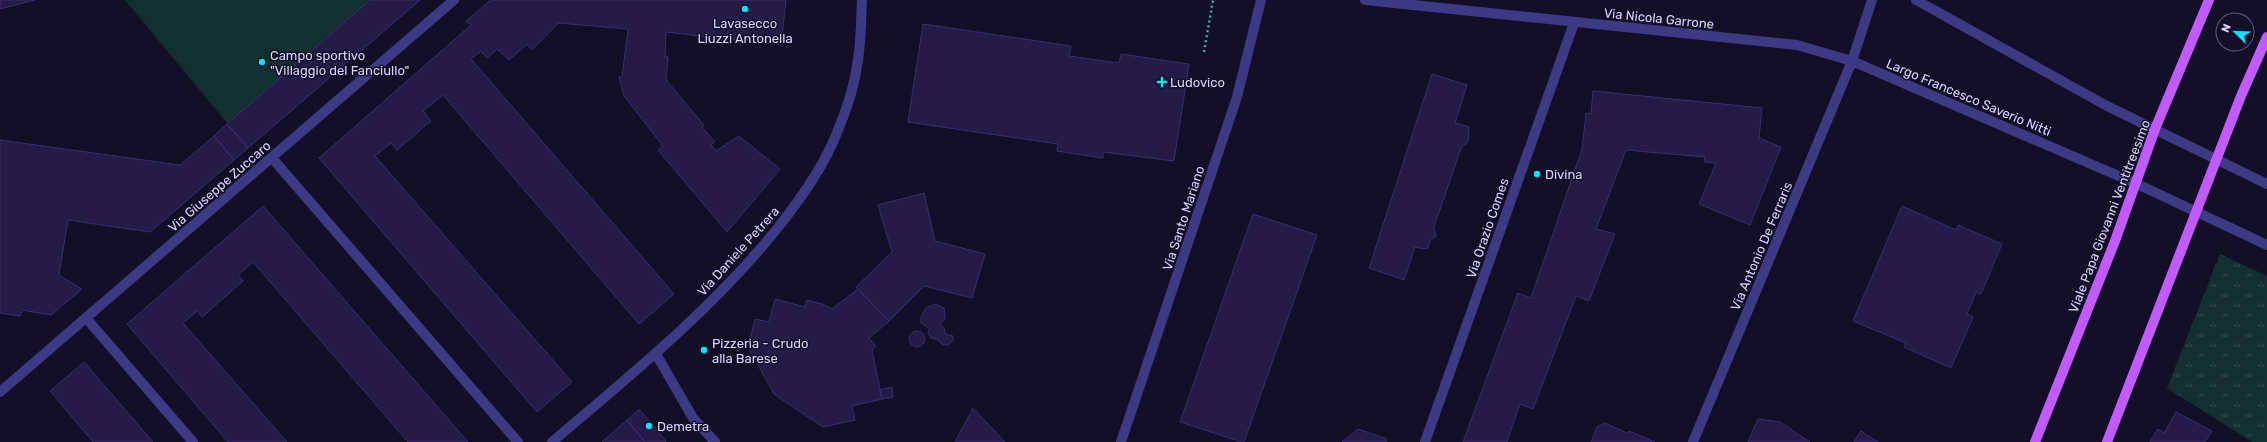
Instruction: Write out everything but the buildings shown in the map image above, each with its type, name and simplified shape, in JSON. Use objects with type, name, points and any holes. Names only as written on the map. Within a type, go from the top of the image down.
[{"type":"main road","name":"Viale Papa Giovanni Ventitreesimo","points":[[2035,442],[2115,241],[2155,129],[2209,0]]},
{"type":"main road","points":[[2107,442],[2217,159],[2267,37]]},
{"type":"street","name":"Via Giuseppe Zuccaro","points":[[0,392],[454,0]]},
{"type":"street","name":"Via Daniele Petrera","points":[[552,442],[656,354],[725,287],[763,247],[792,210],[815,176],[838,131],[858,60],[862,0]]},
{"type":"street","name":"Via Santo Mariano","points":[[1121,442],[1237,97],[1261,0]]},
{"type":"street","name":"Via Nicola Garrone","points":[[1365,0],[1797,46],[1852,61]]},
{"type":"street","points":[[1852,61],[1872,0]]},
{"type":"street","points":[[1916,0],[2107,106],[2267,184]]},
{"type":"street","name":"Via Orazio Comes","points":[[1425,442],[1574,22]]},
{"type":"street","name":"Largo Francesco Saverio Nitti","points":[[1852,61],[2135,183],[2267,245]]},
{"type":"street","name":"Via Antonio De Ferraris","points":[[1693,442],[1852,61]]},
{"type":"street","points":[[272,158],[518,442]]},
{"type":"street","points":[[86,318],[193,442]]},
{"type":"street","points":[[656,354],[693,418],[715,442]]},
{"type":"path","points":[[1204,52],[1213,0]]},
{"type":"green space","name":"Campo sportivo \"Villaggio del Fanciullo\"","points":[[125,0],[420,0],[248,148]]},
{"type":"green space","points":[[2220,254],[2267,276],[2267,442],[2252,442],[2167,388]]},
{"type":"place","name":"Lavasecco Liuzzi Antonella","points":[[745,9]]},
{"type":"place","name":"Campo sportivo \"Villaggio del Fanciullo\"","points":[[262,62]]},
{"type":"place","name":"Ludovico","points":[[1162,82]]},
{"type":"place","name":"Divina","points":[[1537,174]]},
{"type":"place","name":"Pizzeria - Crudo alla Barese","points":[[704,350]]},
{"type":"place","name":"Demetra","points":[[649,426]]}]
